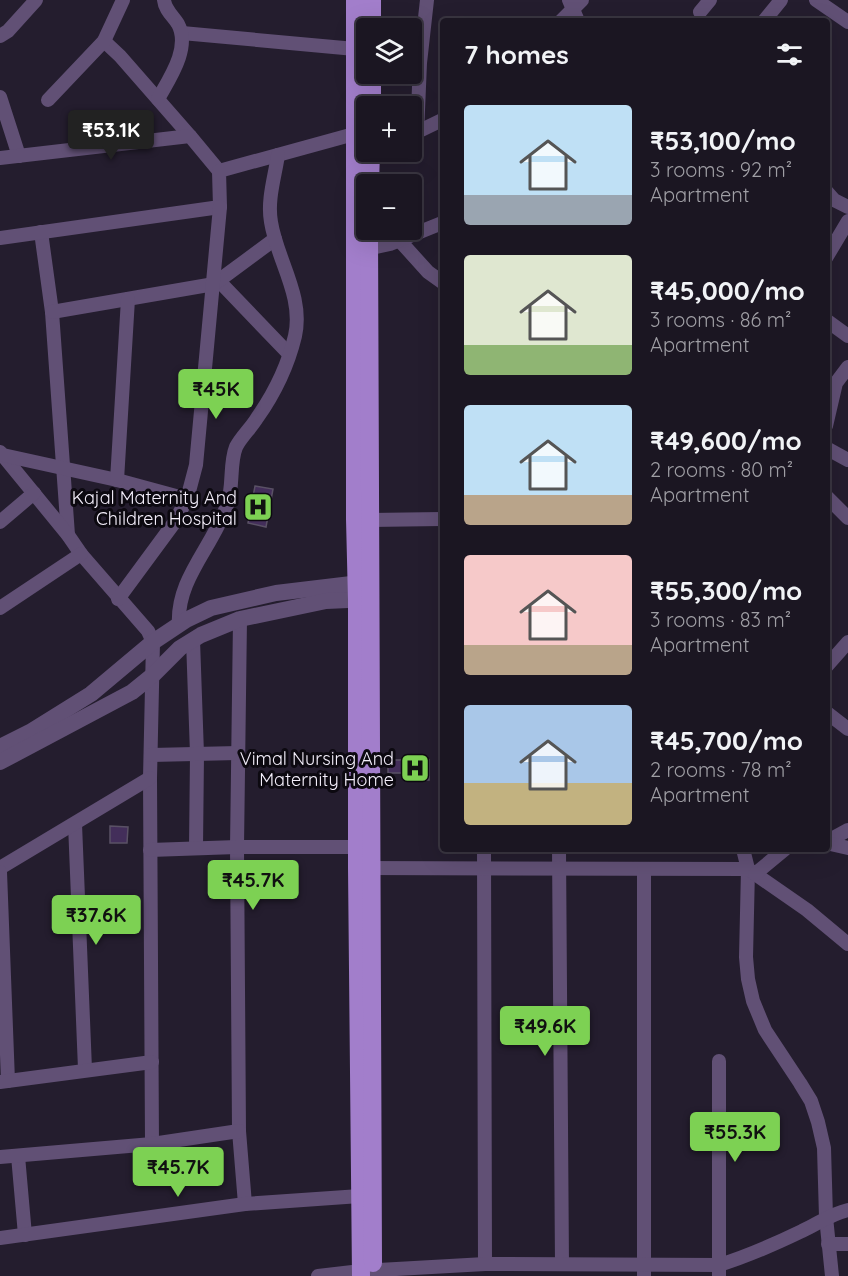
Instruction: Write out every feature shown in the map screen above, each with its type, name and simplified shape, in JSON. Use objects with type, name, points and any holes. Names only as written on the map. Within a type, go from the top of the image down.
[{"type":"main road","points":[[355,0],[358,96]]},
{"type":"main road","points":[[372,0],[372,18]]},
{"type":"main road","points":[[361,162],[367,1273]]},
{"type":"main road","points":[[365,240],[361,250],[370,520],[363,591],[357,847],[364,868],[360,1196],[367,1273]]},
{"type":"street","points":[[0,36],[8,31],[36,0]]},
{"type":"street","points":[[48,100],[104,41],[123,0]]},
{"type":"street","points":[[158,99],[175,68],[182,46],[182,33],[165,6],[164,0]]},
{"type":"street","points":[[417,96],[427,0]]},
{"type":"street","points":[[700,12],[710,0]]},
{"type":"street","points":[[766,18],[781,0]]},
{"type":"street","points":[[816,0],[848,22]]},
{"type":"street","points":[[564,18],[576,8]]},
{"type":"street","points":[[182,33],[355,50]]},
{"type":"street","points":[[104,41],[120,56],[219,171],[220,207],[216,282],[196,465],[187,499],[174,523],[118,599]]},
{"type":"street","points":[[0,97],[19,156]]},
{"type":"street","points":[[422,130],[440,121]]},
{"type":"street","points":[[0,159],[190,136]]},
{"type":"street","points":[[219,171],[278,155],[356,146]]},
{"type":"street","points":[[179,626],[178,611],[181,597],[190,575],[227,507],[232,490],[236,448],[271,398],[296,335],[297,314],[291,283],[274,239],[270,220],[270,202],[278,155]]},
{"type":"street","points":[[830,198],[848,207]]},
{"type":"street","points":[[0,238],[220,207]]},
{"type":"street","points":[[830,251],[848,221]]},
{"type":"street","points":[[361,250],[400,241],[440,225]]},
{"type":"street","points":[[41,232],[52,312],[69,535]]},
{"type":"street","points":[[52,312],[216,282],[274,239]]},
{"type":"street","points":[[400,241],[428,272],[440,281]]},
{"type":"street","points":[[216,282],[289,354]]},
{"type":"street","points":[[117,480],[128,299]]},
{"type":"street","points":[[830,323],[848,336]]},
{"type":"street","points":[[830,409],[836,383],[848,367]]},
{"type":"street","points":[[830,450],[848,460]]},
{"type":"street","points":[[1,453],[187,499]]},
{"type":"street","points":[[1,453],[118,599],[148,631],[153,642],[150,778],[152,1144]]},
{"type":"street","points":[[0,522],[34,494]]},
{"type":"street","points":[[830,499],[848,518]]},
{"type":"street","points":[[370,520],[440,519]]},
{"type":"street","points":[[0,608],[81,554]]},
{"type":"street","points":[[0,762],[114,703],[153,675],[180,648],[201,634],[240,619],[363,591]]},
{"type":"street","points":[[0,747],[30,732],[91,694],[153,642],[211,608],[236,601],[363,591]]},
{"type":"street","points":[[240,619],[237,847],[239,1131],[245,1204]]},
{"type":"street","points":[[193,640],[197,754],[196,848]]},
{"type":"street","points":[[830,663],[847,644]]},
{"type":"street","points":[[830,715],[848,729]]},
{"type":"street","points":[[151,754],[238,753]]},
{"type":"street","points":[[150,778],[0,870],[4,1081],[152,1062]]},
{"type":"street","points":[[75,824],[86,1069]]},
{"type":"street","points":[[830,841],[848,830]]},
{"type":"street","points":[[830,844],[848,848]]},
{"type":"street","points":[[150,850],[357,847]]},
{"type":"street","points":[[484,852],[485,1264]]},
{"type":"street","points":[[559,852],[562,1264]]},
{"type":"street","points":[[743,852],[752,872],[746,957],[748,979],[753,1001],[765,1030],[811,1101],[818,1122],[824,1148],[826,1217],[832,1276]]},
{"type":"street","points":[[752,872],[781,852]]},
{"type":"street","points":[[364,868],[644,869],[752,872],[807,910],[848,944]]},
{"type":"street","points":[[644,869],[644,1271]]},
{"type":"street","points":[[719,1061],[719,1270]]},
{"type":"street","points":[[0,1157],[152,1144],[239,1131]]},
{"type":"street","points":[[18,1156],[25,1235]]},
{"type":"street","points":[[0,1238],[245,1204],[360,1196]]},
{"type":"street","points":[[318,1276],[485,1264],[562,1264],[644,1271],[719,1270],[804,1230],[826,1217],[848,1210]]},
{"type":"street","points":[[828,1244],[848,1244]]},
{"type":"building","points":[[255,486],[273,489],[266,527],[248,523]]},
{"type":"building","points":[[388,760],[429,760],[429,780],[409,780],[409,773],[388,773]]},
{"type":"building","points":[[110,826],[128,827],[127,843],[110,843]]},
{"type":"place","name":"Kajal Maternity And Children Hospital","points":[[258,507]]},
{"type":"place","name":"Vimal Nursing And Maternity Home","points":[[415,768]]}]
